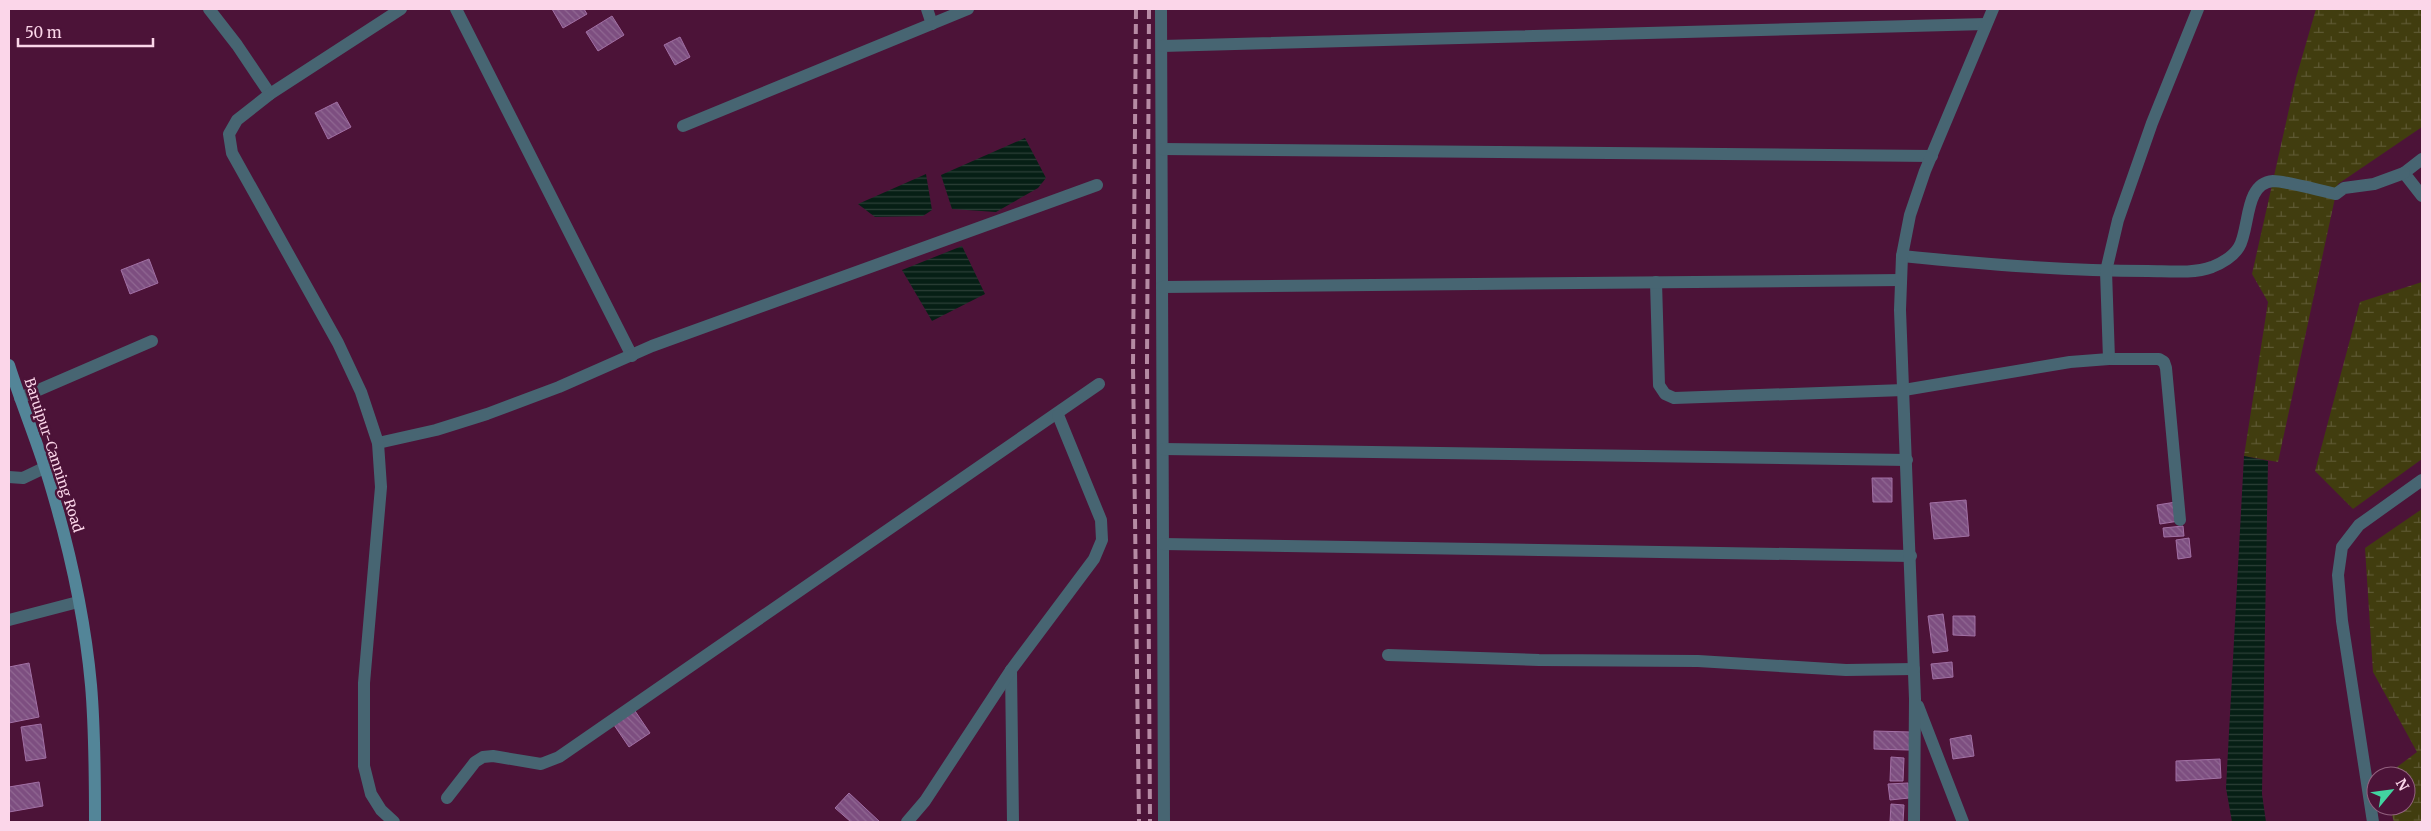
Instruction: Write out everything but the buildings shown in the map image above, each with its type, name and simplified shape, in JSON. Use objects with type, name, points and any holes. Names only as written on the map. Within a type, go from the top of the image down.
[{"type":"main road","name":"Baruipur-Canning Road","points":[[9,365],[44,468],[67,548],[78,602],[91,684],[95,746],[95,822]]},
{"type":"street","points":[[209,9],[237,45],[270,94]]},
{"type":"street","points":[[394,822],[381,810],[371,794],[364,766],[364,683],[381,487],[378,443],[361,392],[338,343],[232,153],[229,134],[237,120],[270,94],[402,9]]},
{"type":"street","points":[[456,9],[632,356]]},
{"type":"street","points":[[927,9],[932,24]]},
{"type":"street","points":[[683,126],[968,9]]},
{"type":"street","points":[[1161,9],[1164,822]]},
{"type":"street","points":[[1914,822],[1915,699],[1911,556],[1900,310],[1902,256],[1910,215],[1932,156],[1993,9]]},
{"type":"street","points":[[2109,359],[2106,271],[2118,220],[2149,131],[2198,9]]},
{"type":"street","points":[[1162,46],[1986,24]]},
{"type":"street","points":[[1162,149],[1932,156]]},
{"type":"street","points":[[1902,256],[2038,269],[2183,271],[2210,268],[2228,259],[2239,247],[2247,225],[2253,194],[2260,185],[2273,181],[2336,194],[2344,188],[2374,184],[2404,173],[2422,159]]},
{"type":"street","points":[[2404,173],[2422,196]]},
{"type":"street","points":[[378,443],[436,430],[487,414],[559,387],[632,356],[1097,185]]},
{"type":"street","points":[[1162,287],[1901,280]]},
{"type":"street","points":[[1656,282],[1659,386],[1664,394],[1674,398],[1904,390],[2070,362],[2109,359],[2159,360],[2164,362],[2180,520]]},
{"type":"street","points":[[20,398],[152,341]]},
{"type":"street","points":[[447,798],[475,762],[483,757],[493,756],[541,764],[559,757],[1099,384]]},
{"type":"street","points":[[911,819],[925,801],[1011,670],[1094,559],[1102,540],[1100,520],[1058,414]]},
{"type":"street","points":[[1163,449],[1907,460]]},
{"type":"street","points":[[9,477],[22,478],[44,468]]},
{"type":"street","points":[[2373,822],[2342,621],[2338,575],[2342,547],[2359,525],[2422,480]]},
{"type":"street","points":[[1163,544],[1911,556]]},
{"type":"street","points":[[9,620],[78,602]]},
{"type":"street","points":[[1388,655],[1539,660],[1698,661],[1846,670],[1914,669]]},
{"type":"street","points":[[1011,670],[1013,822]]},
{"type":"street","points":[[1915,699],[1963,822]]},
{"type":"green space","points":[[2316,9],[2422,9],[2422,127],[2338,184],[2278,462],[2244,456],[2268,302],[2252,274],[2296,78]]},
{"type":"green space","points":[[2422,282],[2422,459],[2353,509],[2315,471],[2360,302]]},
{"type":"green space","points":[[2422,509],[2422,822],[2394,822],[2392,816],[2416,816],[2416,766],[2398,766],[2417,752],[2373,672],[2365,548]]},
{"type":"shaded area","points":[[1025,138],[1046,178],[1038,188],[996,212],[952,209],[941,175]]},
{"type":"shaded area","points":[[926,174],[932,210],[923,216],[875,217],[858,204]]},
{"type":"shaded area","points":[[962,246],[985,294],[932,321],[902,270]]},
{"type":"shaded area","points":[[2244,456],[2268,461],[2262,794],[2266,822],[2232,822],[2226,788]]},
{"type":"railway","points":[[1136,9],[1133,365],[1139,822]]},
{"type":"railway","points":[[1149,9],[1147,365],[1150,822]]}]
